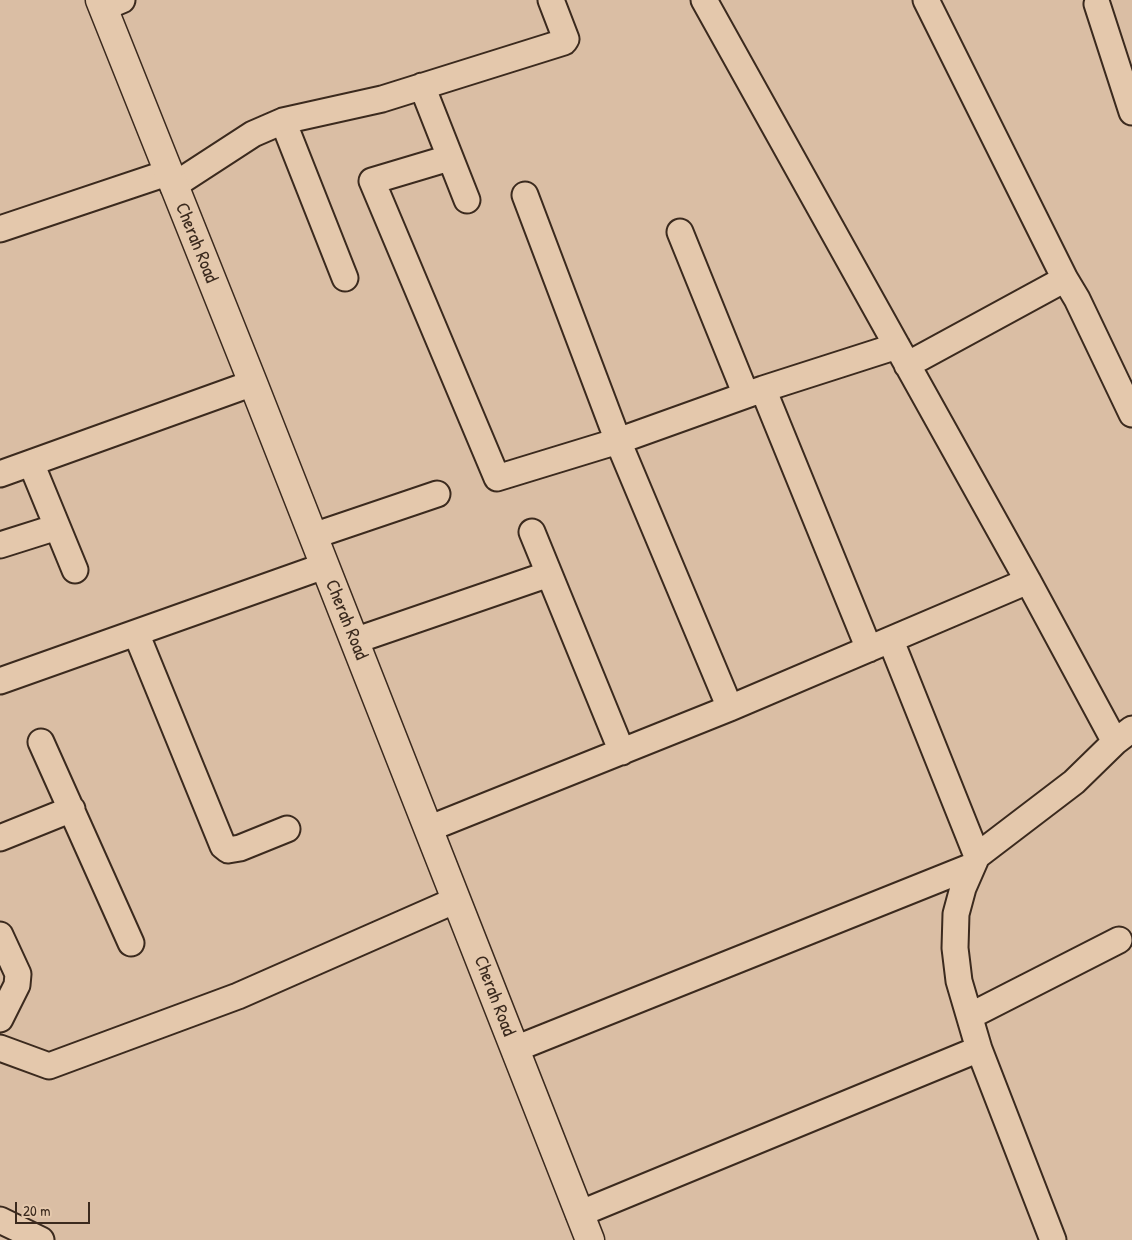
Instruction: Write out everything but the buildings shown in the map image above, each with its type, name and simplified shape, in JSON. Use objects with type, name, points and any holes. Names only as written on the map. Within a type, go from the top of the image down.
[{"type":"street","points":[[0,229],[170,180],[204,164],[253,134],[283,122],[382,98],[564,42],[566,39],[551,0]]},
{"type":"street","points":[[515,1049],[974,861],[1074,782],[1128,733],[1028,581],[704,0]]},
{"type":"street","points":[[926,0],[1065,279],[1077,299],[1132,414]]},
{"type":"street","name":"Cherah Road","points":[[108,3],[170,180],[253,384],[590,1240]]},
{"type":"street","points":[[1097,4],[1132,112]]},
{"type":"street","points":[[422,86],[467,200]]},
{"type":"street","points":[[283,122],[345,278]]},
{"type":"street","points":[[449,158],[372,180],[497,478],[618,441],[755,392],[902,356],[1065,279]]},
{"type":"street","points":[[526,195],[618,441],[730,708]]},
{"type":"street","points":[[680,232],[755,392],[880,645],[974,861],[963,888],[956,914],[955,948],[959,981],[979,1049],[1053,1240]]},
{"type":"street","points":[[0,474],[253,384]]},
{"type":"street","points":[[31,463],[75,570]]},
{"type":"street","points":[[313,536],[437,494]]},
{"type":"street","points":[[0,545],[56,526]]},
{"type":"street","points":[[532,532],[622,752]]},
{"type":"street","points":[[0,682],[324,566]]},
{"type":"street","points":[[354,641],[549,574]]},
{"type":"street","points":[[428,829],[730,708],[1028,581]]},
{"type":"street","points":[[136,633],[223,846],[228,850],[240,848],[287,829]]},
{"type":"street","points":[[41,742],[131,943]]},
{"type":"street","points":[[0,838],[72,809]]},
{"type":"street","points":[[0,1048],[49,1066],[238,996],[456,900]]},
{"type":"street","points":[[0,935],[18,974],[17,985],[0,1019]]},
{"type":"street","points":[[970,1016],[1118,940]]},
{"type":"street","points":[[579,1214],[979,1049]]},
{"type":"street","points":[[0,1220],[41,1240]]}]
